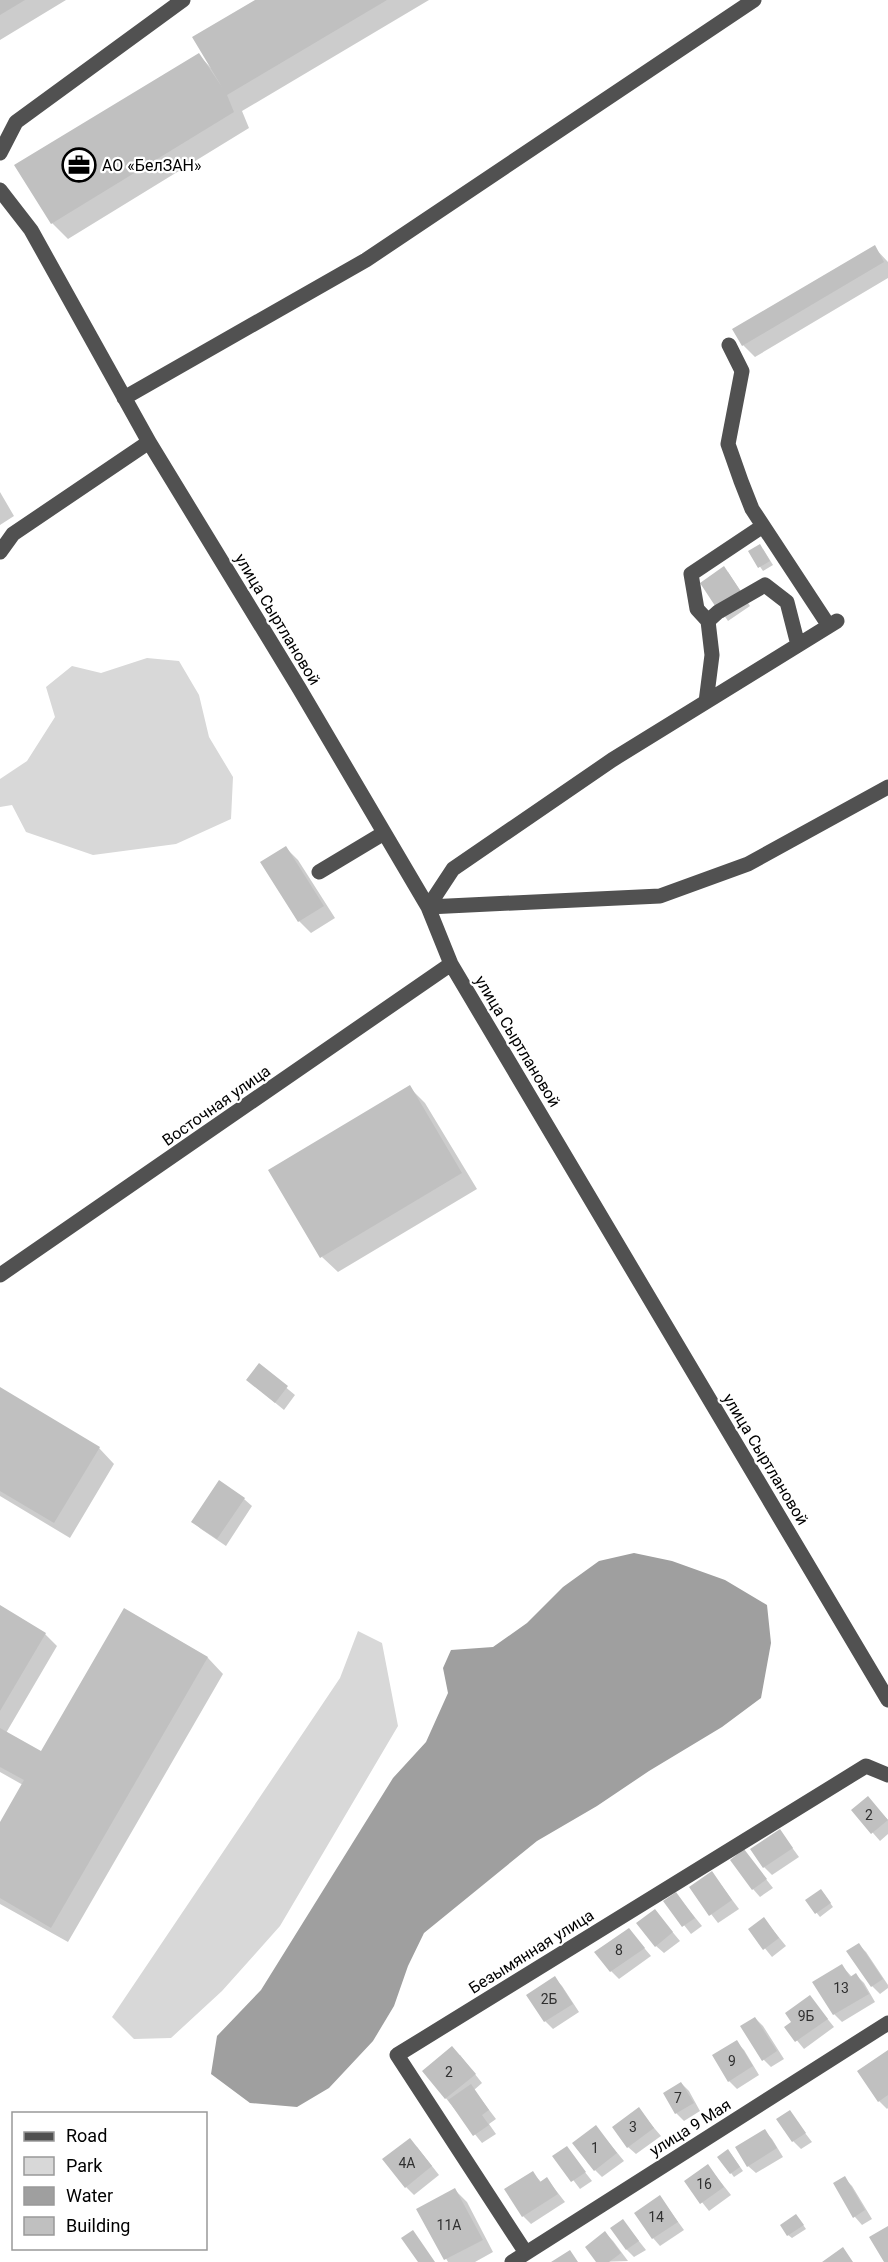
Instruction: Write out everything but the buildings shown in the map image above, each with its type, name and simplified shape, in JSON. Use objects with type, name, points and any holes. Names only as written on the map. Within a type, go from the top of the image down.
[{"type":"street","points":[[0,153],[16,122],[183,0]]},
{"type":"street","points":[[124,398],[366,260],[754,0]]},
{"type":"street","name":"улица Сыртлановой","points":[[0,190],[31,230],[149,442],[299,688],[428,907],[452,964],[888,1700]]},
{"type":"street","points":[[428,907],[453,870],[612,760],[833,623],[752,509],[728,444],[742,371],[729,345]]},
{"type":"street","points":[[0,552],[13,534],[149,442]]},
{"type":"street","points":[[706,702],[712,656],[708,621],[697,609],[691,574],[763,526]]},
{"type":"street","points":[[708,621],[718,612],[765,585],[787,602],[798,645]]},
{"type":"street","points":[[428,907],[660,897],[748,864],[888,787]]},
{"type":"street","points":[[319,872],[384,833]]},
{"type":"street","name":"Восточная улица","points":[[0,1275],[452,964]]},
{"type":"street","name":"Безымянная улица","points":[[525,2253],[397,2055],[866,1767],[888,1775]]},
{"type":"street","name":"улица 9 Мая","points":[[512,2262],[888,2023]]},
{"type":"green space","points":[[147,658],[179,661],[199,695],[209,737],[233,777],[231,819],[176,844],[93,855],[26,832],[12,805],[0,807],[0,779],[27,761],[55,717],[46,687],[72,666],[101,673]]},
{"type":"green space","points":[[358,1631],[382,1643],[398,1726],[280,1926],[222,1991],[171,2038],[134,2039],[112,2017],[340,1678]]},
{"type":"water","points":[[634,1553],[672,1561],[725,1580],[767,1605],[771,1643],[761,1698],[722,1727],[537,1841],[424,1933],[408,1966],[394,2006],[373,2041],[329,2088],[297,2107],[250,2103],[211,2074],[217,2036],[261,1990],[393,1778],[426,1742],[448,1693],[443,1668],[451,1650],[493,1647],[527,1623],[563,1587],[599,1561]]},
{"type":"place","name":"АО «БелЗАН»","points":[[79,165]]}]
